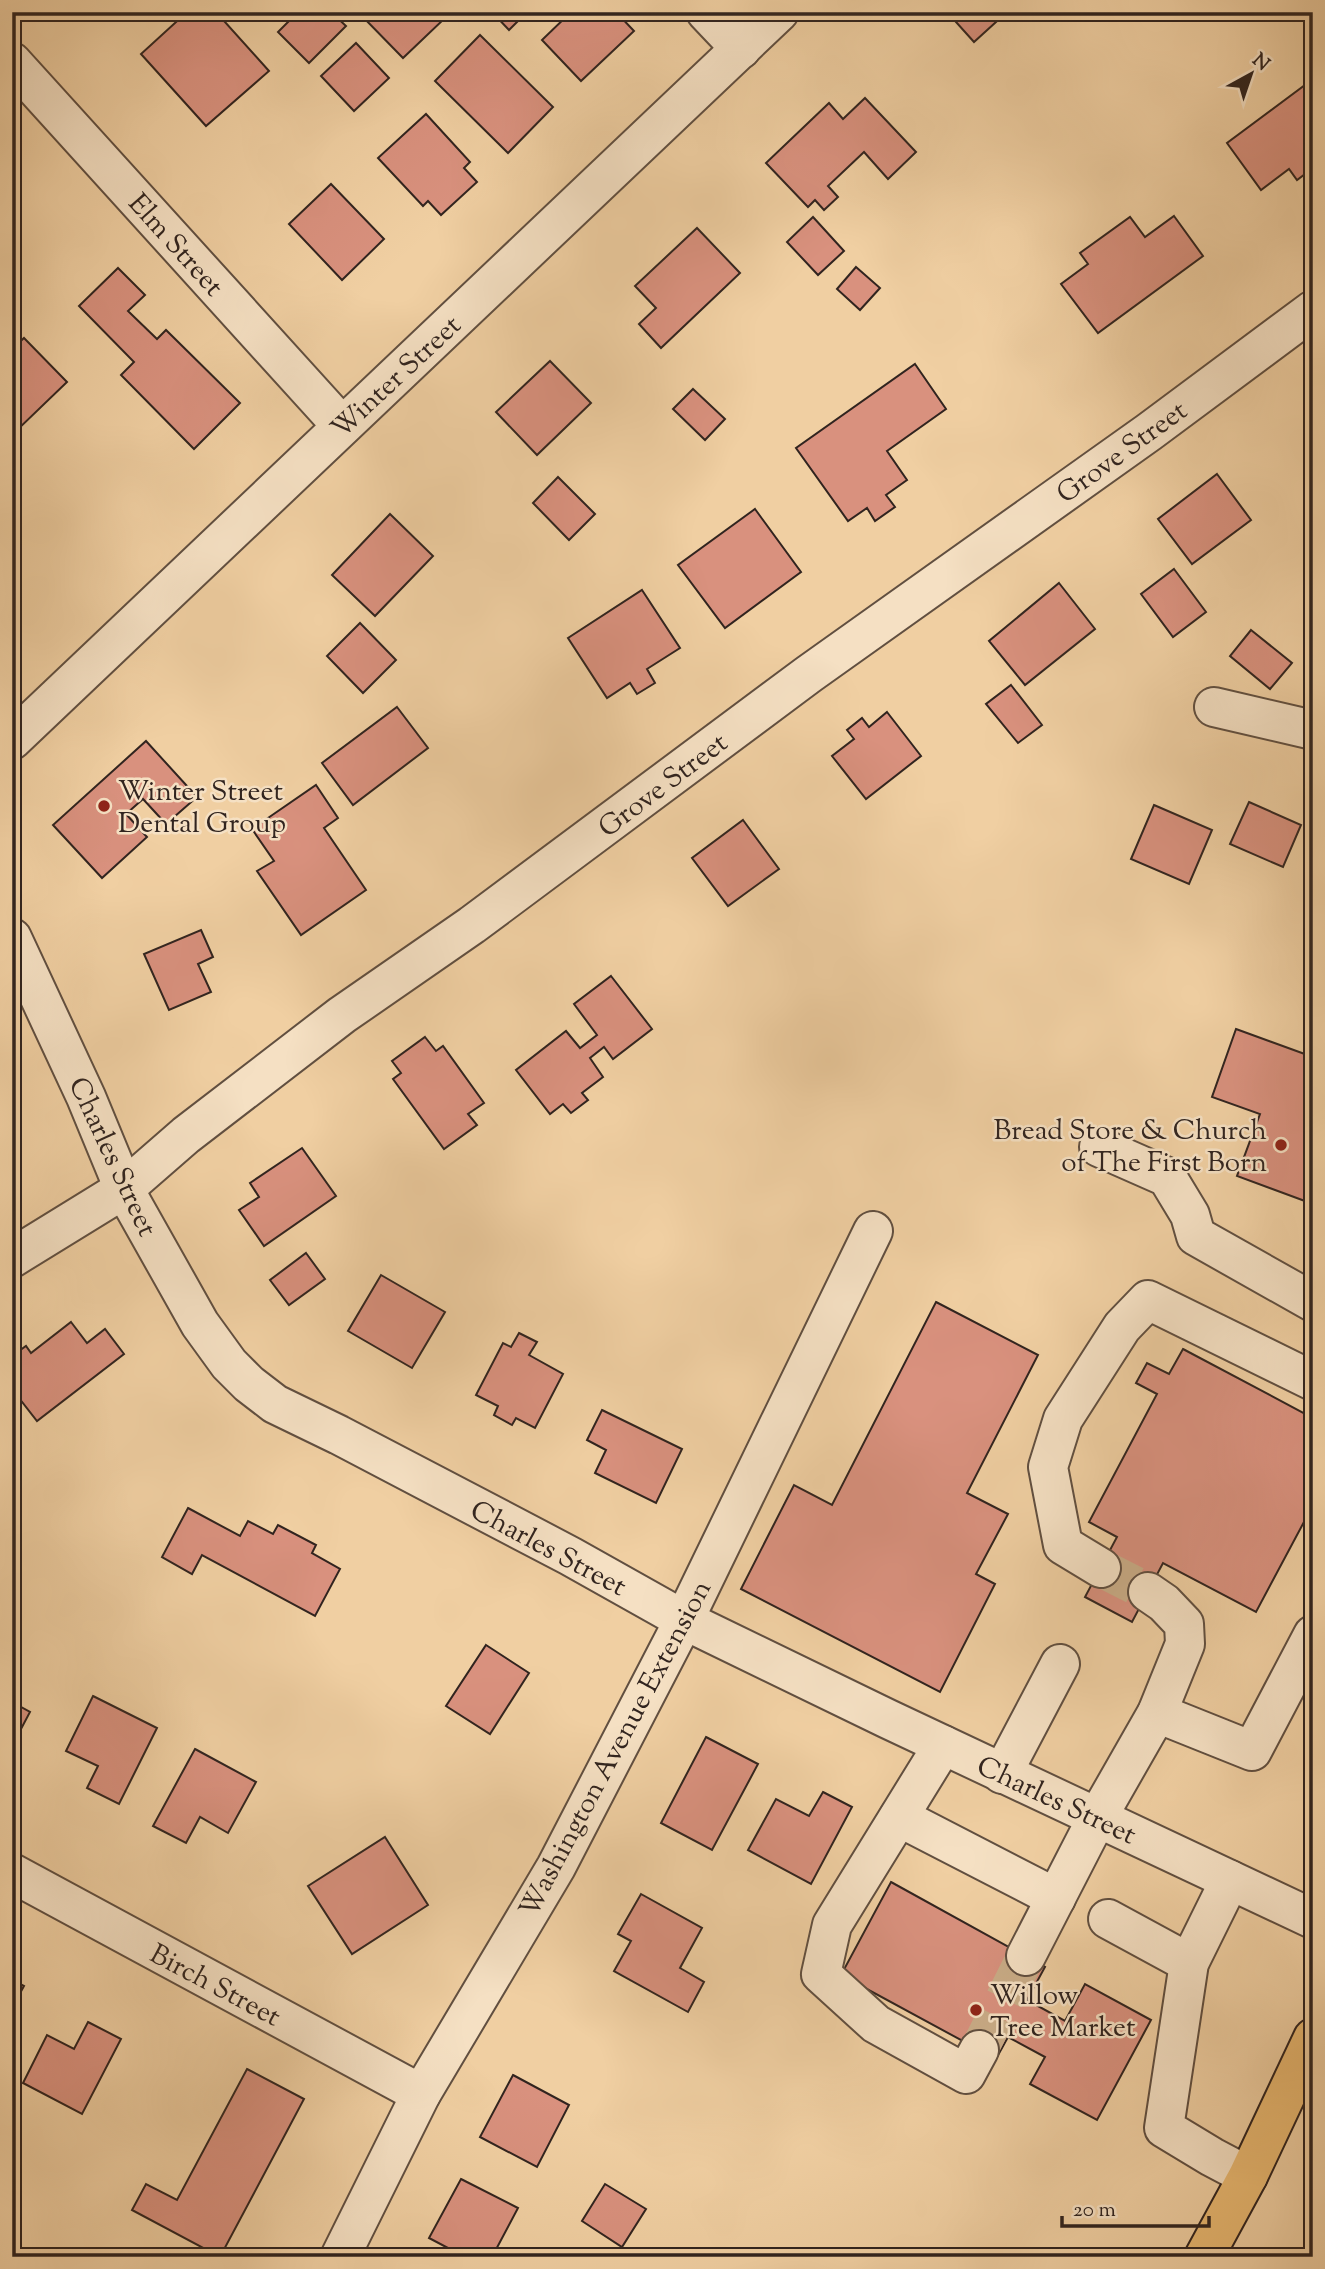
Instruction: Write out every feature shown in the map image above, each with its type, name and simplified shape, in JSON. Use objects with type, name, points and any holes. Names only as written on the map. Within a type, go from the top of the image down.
[{"type":"main road","points":[[1204,2257],[1248,2176],[1313,2038]]},
{"type":"street","points":[[706,12],[741,49]]},
{"type":"street","name":"Winter Street","points":[[12,740],[779,12]]},
{"type":"street","name":"Elm Street","points":[[12,62],[342,426]]},
{"type":"street","name":"Grove Street","points":[[12,1258],[124,1189],[186,1135],[342,1015],[472,925],[809,674],[1149,432],[1313,310]]},
{"type":"street","points":[[1214,707],[1313,730]]},
{"type":"street","name":"Charles Street","points":[[12,938],[86,1097],[124,1189],[200,1324],[229,1364],[275,1404],[570,1556],[684,1620],[1313,1919]]},
{"type":"street","points":[[1098,1146],[1167,1177],[1190,1214],[1196,1236],[1313,1302]]},
{"type":"street","name":"Washington Avenue Extension","points":[[340,2257],[421,2094],[556,1867],[684,1620],[873,1231]]},
{"type":"street","points":[[1101,1568],[1063,1545],[1048,1467],[1063,1419],[1122,1327],[1148,1300],[1313,1381]]},
{"type":"street","points":[[1026,1956],[1097,1818],[1157,1713],[1185,1644],[1184,1624],[1164,1602],[1148,1592]]},
{"type":"street","points":[[1157,1713],[1252,1751],[1313,1635]]},
{"type":"street","points":[[1002,1773],[1060,1664]]},
{"type":"street","points":[[943,1745],[832,1925],[821,1974],[876,2024],[965,2074],[979,2050]]},
{"type":"street","points":[[899,1817],[1056,1898]]},
{"type":"street","name":"Birch Street","points":[[12,1873],[421,2094]]},
{"type":"street","points":[[1230,1880],[1189,1963],[1164,2128],[1248,2176]]},
{"type":"street","points":[[1108,1919],[1189,1963]]},
{"type":"building","points":[[187,12],[216,12],[269,71],[206,126],[141,54]]},
{"type":"building","points":[[298,12],[331,12],[346,26],[309,63],[278,32]]},
{"type":"building","points":[[358,12],[438,12],[444,19],[403,58]]},
{"type":"building","points":[[492,12],[527,12],[509,30]]},
{"type":"building","points":[[571,12],[616,12],[634,31],[581,81],[542,40]]},
{"type":"building","points":[[947,12],[1007,12],[974,42]]},
{"type":"building","points":[[480,35],[553,107],[508,153],[435,81]]},
{"type":"building","points":[[356,43],[389,78],[354,111],[321,76]]},
{"type":"building","points":[[1313,79],[1313,168],[1297,180],[1289,169],[1261,190],[1227,143]]},
{"type":"building","points":[[865,98],[916,152],[888,179],[864,152],[828,186],[838,197],[824,210],[815,200],[808,207],[766,163],[829,103],[843,119]]},
{"type":"building","points":[[426,114],[470,162],[464,168],[477,182],[441,215],[428,201],[423,206],[378,158]]},
{"type":"building","points":[[331,184],[384,239],[342,280],[289,224]]},
{"type":"building","points":[[1174,216],[1203,256],[1098,333],[1061,284],[1088,264],[1080,253],[1130,217],[1145,237]]},
{"type":"building","points":[[813,217],[844,251],[818,275],[787,242]]},
{"type":"building","points":[[697,228],[740,273],[661,348],[639,324],[656,308],[635,286]]},
{"type":"building","points":[[856,267],[880,288],[860,310],[837,289]]},
{"type":"building","points":[[118,268],[145,295],[128,311],[157,339],[166,330],[240,403],[194,449],[121,375],[134,362],[79,306]]},
{"type":"building","points":[[24,338],[67,382],[12,435],[12,349]]},
{"type":"building","points":[[550,361],[591,403],[537,455],[496,412]]},
{"type":"building","points":[[915,364],[946,409],[887,451],[907,480],[886,495],[895,507],[875,521],[867,508],[848,521],[796,448]]},
{"type":"building","points":[[693,389],[725,419],[705,440],[673,409]]},
{"type":"building","points":[[1217,474],[1251,520],[1192,564],[1158,519]]},
{"type":"building","points":[[558,477],[595,514],[569,540],[533,503]]},
{"type":"building","points":[[755,509],[801,572],[725,628],[678,565]]},
{"type":"building","points":[[390,514],[433,556],[375,616],[332,575]]},
{"type":"building","points":[[1174,569],[1206,612],[1173,637],[1141,594]]},
{"type":"building","points":[[1059,583],[1095,629],[1025,685],[989,641]]},
{"type":"building","points":[[642,590],[680,648],[647,669],[655,683],[637,694],[630,683],[607,698],[568,638]]},
{"type":"building","points":[[360,623],[396,660],[363,693],[327,656]]},
{"type":"building","points":[[1251,630],[1292,663],[1270,689],[1230,656]]},
{"type":"building","points":[[1011,685],[1042,725],[1018,743],[986,704]]},
{"type":"building","points":[[397,707],[428,748],[353,805],[322,763]]},
{"type":"building","points":[[887,712],[921,756],[866,799],[832,756],[854,739],[847,730],[862,718],[869,727]]},
{"type":"building","name":"Winter Street Dental Group","points":[[146,741],[197,797],[166,824],[143,799],[126,814],[147,837],[102,878],[53,825]]},
{"type":"building","points":[[316,785],[338,818],[324,828],[366,890],[301,935],[257,871],[274,861],[252,829]]},
{"type":"building","points":[[1249,802],[1301,825],[1283,867],[1230,844]]},
{"type":"building","points":[[1154,805],[1212,830],[1189,884],[1131,859]]},
{"type":"building","points":[[743,820],[779,869],[728,906],[692,858]]},
{"type":"building","points":[[201,930],[213,957],[198,964],[211,992],[169,1010],[144,954]]},
{"type":"building","points":[[611,976],[652,1029],[613,1059],[604,1047],[590,1058],[603,1077],[582,1093],[588,1100],[571,1113],[563,1104],[550,1114],[516,1070],[566,1031],[580,1048],[597,1035],[574,1004]]},
{"type":"building","name":"Bread Store & Church of The First Born","points":[[1236,1029],[1313,1057],[1313,1204],[1237,1176],[1260,1114],[1212,1097]]},
{"type":"building","points":[[425,1037],[436,1051],[443,1046],[484,1103],[468,1114],[477,1125],[444,1149],[393,1079],[401,1073],[392,1061]]},
{"type":"building","points":[[302,1148],[336,1196],[264,1246],[239,1210],[259,1197],[250,1183]]},
{"type":"building","points":[[306,1253],[325,1279],[289,1305],[270,1280]]},
{"type":"building","points":[[381,1275],[445,1312],[412,1368],[348,1331]]},
{"type":"building","points":[[936,1302],[1038,1355],[967,1493],[1008,1514],[976,1574],[995,1584],[940,1692],[741,1589],[794,1485],[832,1505]]},
{"type":"building","points":[[71,1322],[87,1343],[105,1329],[124,1354],[37,1421],[12,1389],[12,1356],[26,1346],[31,1353]]},
{"type":"building","points":[[519,1333],[537,1342],[529,1355],[563,1374],[535,1428],[516,1418],[512,1425],[494,1415],[498,1406],[476,1395],[503,1343],[511,1347]]},
{"type":"building","points":[[1183,1349],[1313,1418],[1313,1505],[1256,1612],[1163,1563],[1132,1622],[1085,1597],[1117,1537],[1089,1522],[1157,1394],[1136,1383],[1147,1363],[1169,1374]]},
{"type":"building","points":[[602,1410],[682,1449],[656,1503],[595,1473],[606,1450],[587,1440]]},
{"type":"building","points":[[188,1508],[240,1536],[248,1521],[273,1534],[278,1525],[316,1545],[312,1553],[340,1569],[315,1616],[202,1555],[192,1574],[162,1557]]},
{"type":"building","points":[[486,1645],[529,1673],[490,1734],[446,1706]]},
{"type":"building","points":[[93,1696],[157,1728],[119,1804],[87,1788],[98,1766],[66,1751]]},
{"type":"building","points":[[12,1702],[30,1712],[12,1746]]},
{"type":"building","points":[[706,1737],[758,1764],[712,1850],[661,1823]]},
{"type":"building","points":[[195,1749],[256,1782],[228,1833],[200,1817],[186,1843],[153,1826]]},
{"type":"building","points":[[823,1792],[852,1807],[811,1884],[748,1850],[776,1799],[809,1816]]},
{"type":"building","points":[[385,1837],[428,1905],[352,1954],[308,1886]]},
{"type":"building","name":"Willow Tree Market","points":[[891,1882],[1045,1967],[1027,2000],[1065,2021],[1085,1984],[1151,2020],[1097,2120],[1030,2084],[1045,2057],[1008,2037],[996,2059],[841,1975]]},
{"type":"building","points":[[641,1894],[702,1928],[680,1968],[704,1982],[688,2012],[614,1971],[631,1941],[618,1934]]},
{"type":"building","points":[[12,1980],[24,1986],[12,2008]]},
{"type":"building","points":[[88,2022],[121,2039],[82,2114],[23,2083],[47,2035],[74,2049]]},
{"type":"building","points":[[247,2069],[304,2099],[220,2257],[132,2210],[146,2184],[177,2200]]},
{"type":"building","points":[[513,2075],[569,2105],[537,2167],[480,2137]]},
{"type":"building","points":[[461,2179],[518,2208],[492,2257],[465,2257],[429,2238]]},
{"type":"building","points":[[605,2184],[646,2209],[622,2247],[582,2221]]},
{"type":"tunnel","points":[[1101,1568],[1148,1592]]},
{"type":"tunnel","points":[[979,2050],[1026,1956]]},
{"type":"place","name":"Winter Street Dental Group","points":[[104,806]]},
{"type":"place","name":"Bread Store & Church of The First Born","points":[[1281,1145]]},
{"type":"place","name":"Willow Tree Market","points":[[976,2010]]}]
